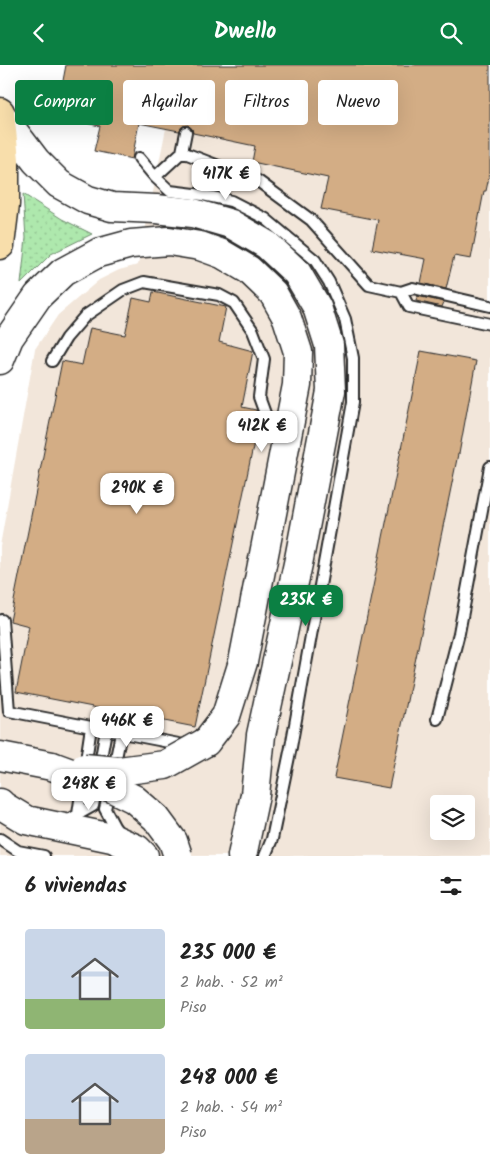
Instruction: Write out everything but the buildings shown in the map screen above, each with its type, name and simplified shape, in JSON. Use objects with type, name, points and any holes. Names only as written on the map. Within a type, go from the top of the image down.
[{"type":"main road","points":[[0,113],[5,160],[5,204],[0,245]]},
{"type":"street","points":[[0,113],[36,161],[59,184],[88,200],[112,207],[194,213],[231,224],[267,245],[297,273],[317,307],[330,345],[331,391],[299,559],[260,735],[255,795],[242,856]]},
{"type":"street","points":[[0,360],[9,338],[38,296],[63,272],[98,253],[131,244],[169,241],[200,246],[222,254],[248,270],[273,293],[287,318],[298,351],[297,385],[243,662],[226,716],[206,742],[165,765],[119,771],[52,766],[0,756]]},
{"type":"street","points":[[52,766],[112,788],[134,799],[156,818],[173,841],[178,856]]},
{"type":"street","points":[[0,803],[26,820],[67,820],[136,850]]},
{"type":"lane","points":[[154,177],[182,152],[186,132]]},
{"type":"lane","points":[[182,152],[258,181],[311,220],[369,285],[402,291],[413,288],[490,306]]},
{"type":"lane","points":[[139,158],[154,177],[170,191],[231,201],[266,219],[314,259],[329,282],[345,319],[353,358],[353,402],[289,756],[272,839],[265,856]]},
{"type":"lane","points":[[52,361],[66,338],[85,316],[123,290],[144,282],[219,295],[234,303],[253,331],[264,359],[260,397],[267,419]]},
{"type":"lane","points":[[402,291],[409,307],[490,324]]},
{"type":"lane","points":[[437,719],[459,633],[490,467]]},
{"type":"lane","points":[[2,620],[9,711],[184,745],[206,729]]},
{"type":"lane","points":[[67,820],[91,727]]},
{"type":"lane","points":[[67,820],[93,806],[106,730]]},
{"type":"lane","points":[[121,733],[105,809],[114,826],[136,850]]},
{"type":"lane","points":[[0,839],[18,851],[44,856]]},
{"type":"shaded area","points":[[179,65],[490,65],[490,856],[0,856],[0,546],[35,349],[58,315],[99,280],[119,270],[138,265],[167,125],[215,125],[215,80],[176,80]]},
{"type":"green space","points":[[23,194],[62,219],[92,234],[51,254],[21,284],[26,238]]}]
